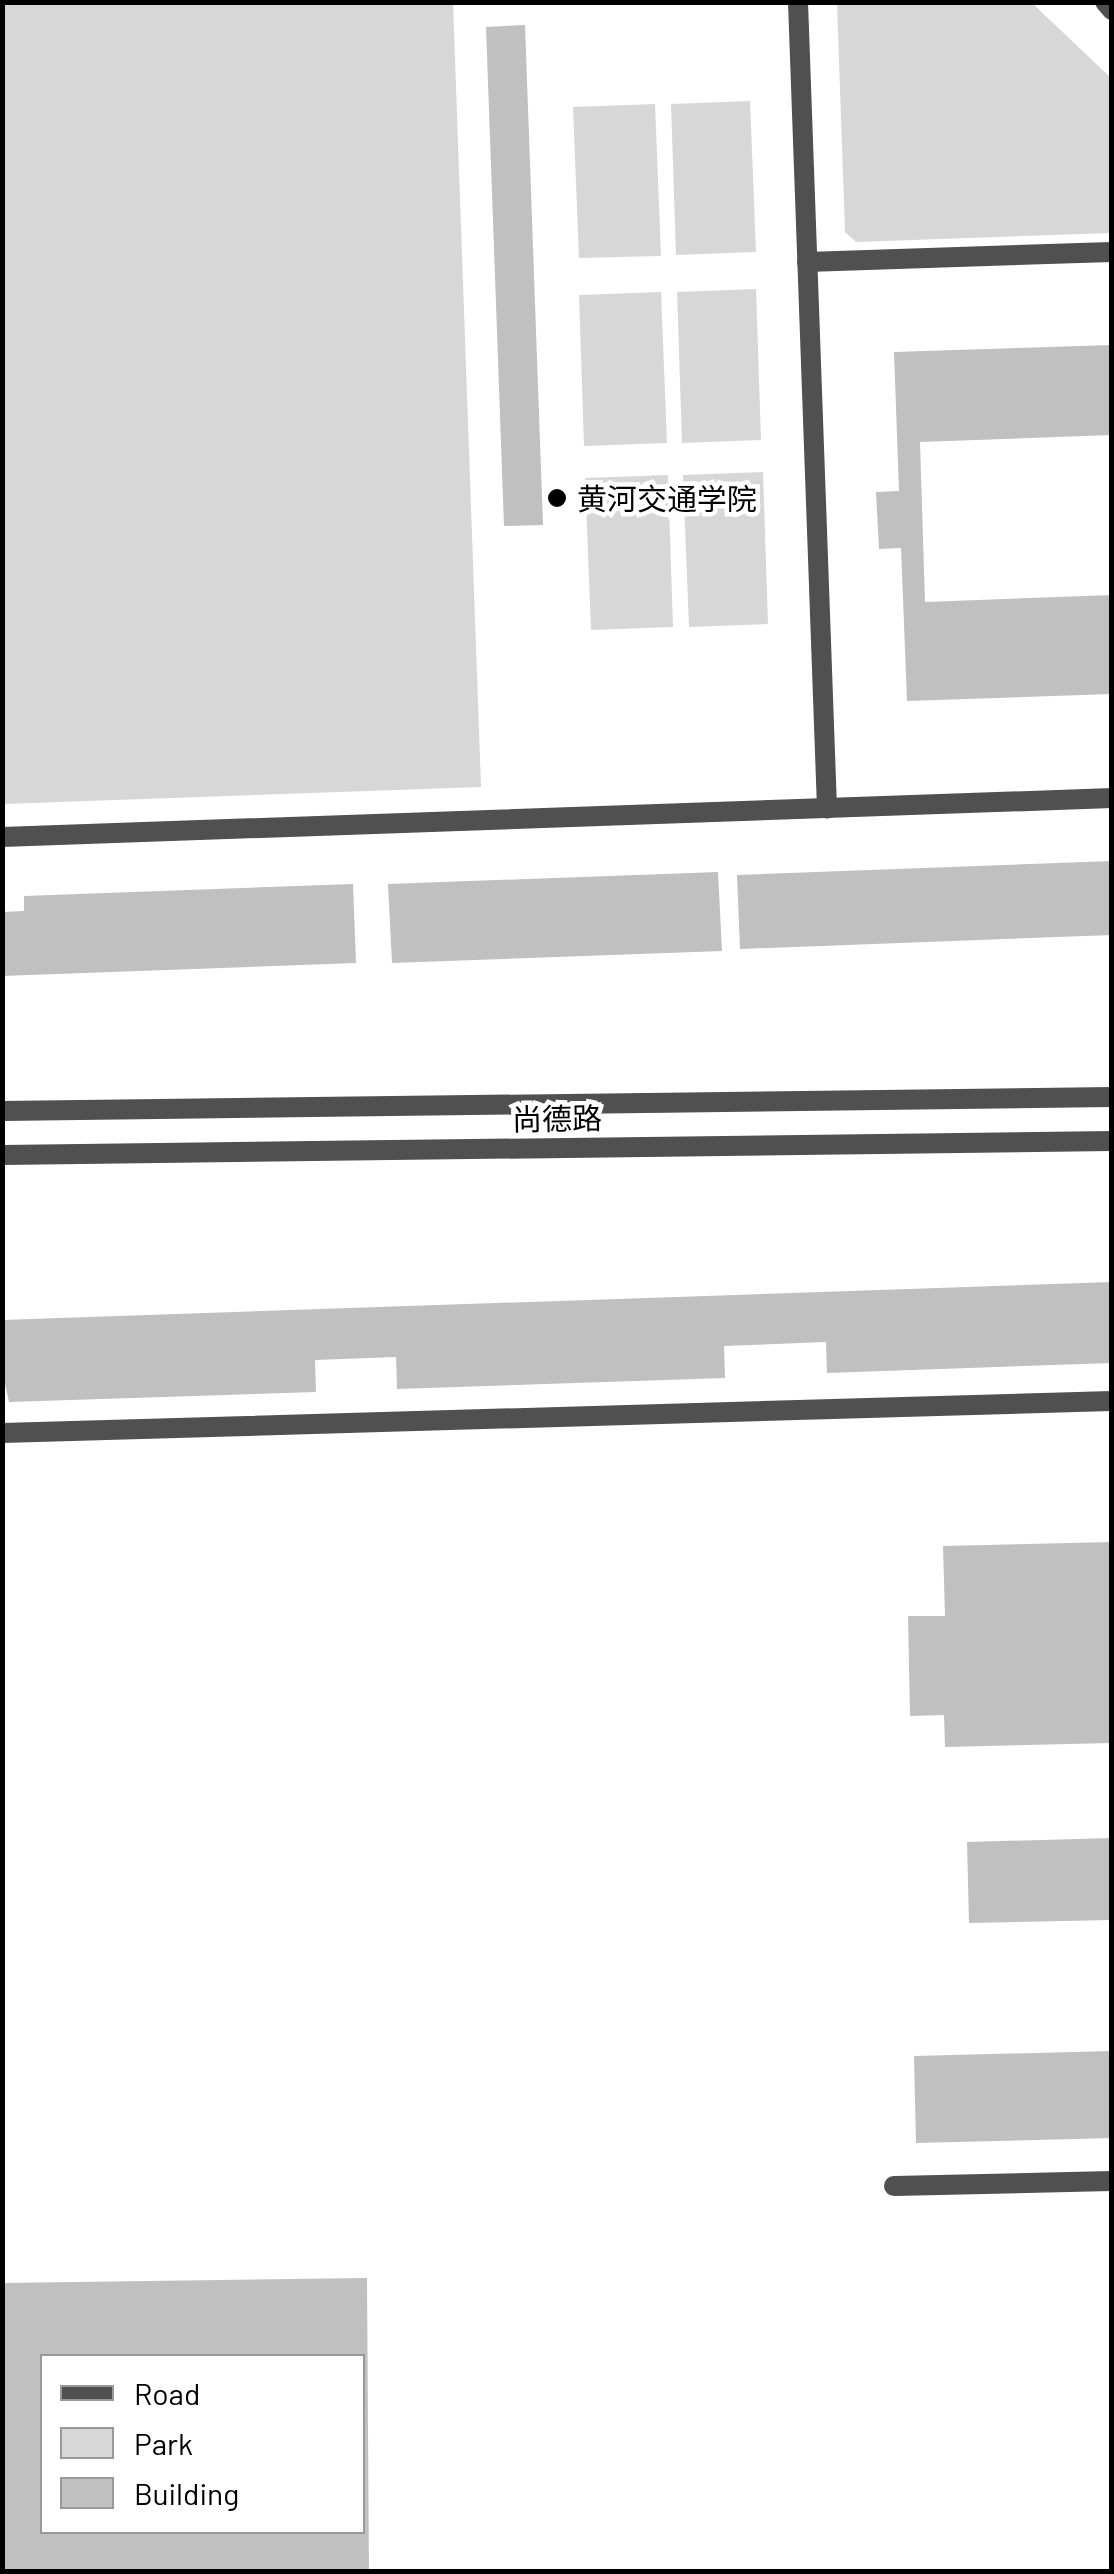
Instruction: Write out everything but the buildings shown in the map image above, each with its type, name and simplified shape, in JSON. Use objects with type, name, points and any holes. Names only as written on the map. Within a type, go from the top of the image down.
[{"type":"street","points":[[798,2],[827,808]]},
{"type":"street","points":[[1105,2],[1112,10]]},
{"type":"street","points":[[807,262],[1112,252]]},
{"type":"street","points":[[2,837],[1112,798]]},
{"type":"street","name":"尚德路","points":[[2,1111],[1112,1097]]},
{"type":"street","name":"尚德路","points":[[2,1156],[1112,1142]]},
{"type":"street","points":[[2,1433],[1112,1402]]},
{"type":"street","points":[[894,2186],[1112,2180]]},
{"type":"green space","points":[[2,3],[453,3],[481,787],[3,804]]},
{"type":"green space","points":[[837,3],[1032,3],[1111,78],[1111,233],[856,242],[845,232]]},
{"type":"green space","points":[[750,101],[756,252],[676,255],[671,104]]},
{"type":"green space","points":[[655,104],[661,256],[579,258],[573,107]]},
{"type":"green space","points":[[756,289],[761,440],[682,443],[677,292]]},
{"type":"green space","points":[[661,292],[667,443],[584,446],[579,295]]},
{"type":"green space","points":[[763,472],[768,624],[689,627],[683,475]]},
{"type":"green space","points":[[668,475],[673,627],[591,630],[585,478]]},
{"type":"place","name":"黄河交通学院","points":[[557,498]]}]
